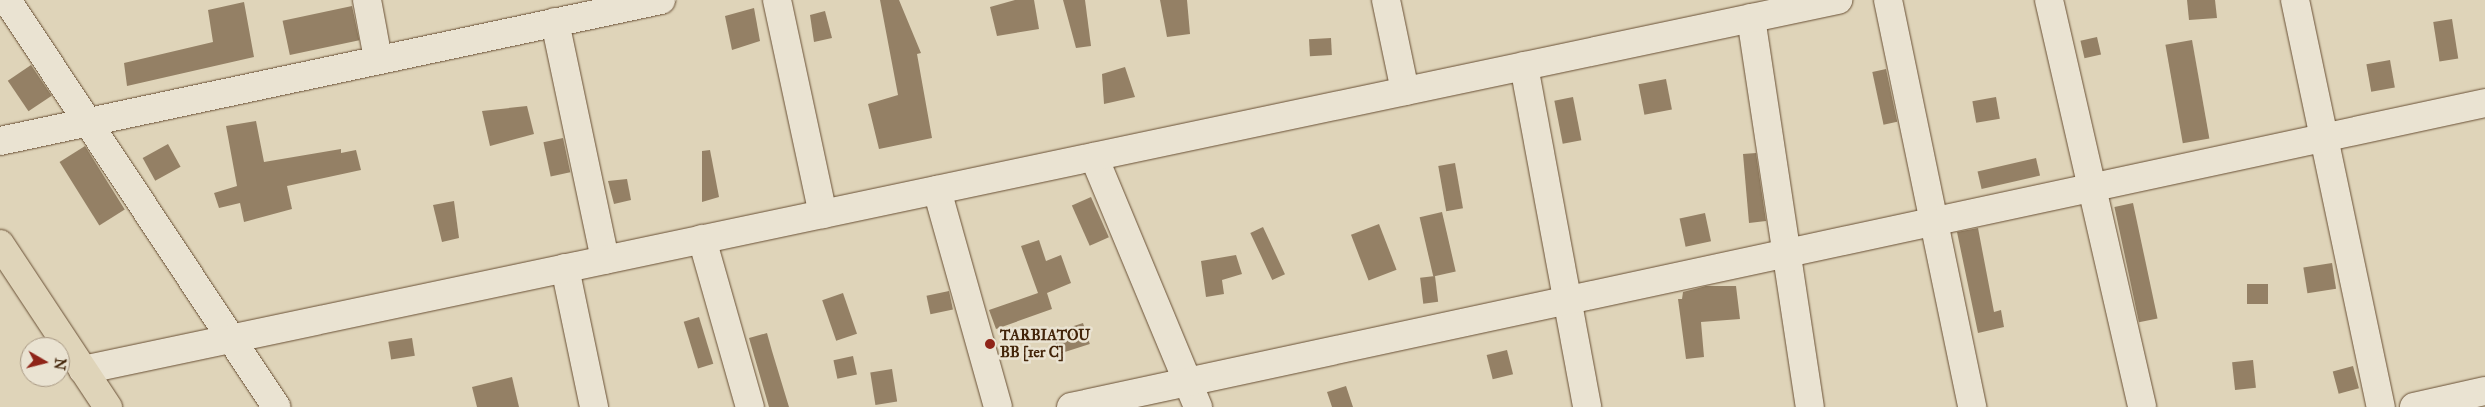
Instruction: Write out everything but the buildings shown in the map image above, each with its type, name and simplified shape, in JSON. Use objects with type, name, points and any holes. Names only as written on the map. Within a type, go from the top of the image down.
[{"type":"main road","points":[[0,244],[108,407]]},
{"type":"street","points":[[7,0],[276,407]]},
{"type":"street","points":[[367,0],[378,59]]},
{"type":"street","points":[[0,141],[660,0]]},
{"type":"street","points":[[777,0],[823,214]]},
{"type":"street","points":[[1386,0],[1405,91]]},
{"type":"street","points":[[83,370],[1751,18],[1781,6],[1838,0]]},
{"type":"street","points":[[1888,0],[1972,407]]},
{"type":"street","points":[[2049,0],[2142,407]]},
{"type":"street","points":[[2295,0],[2380,407]]},
{"type":"street","points":[[1751,18],[1810,407]]},
{"type":"street","points":[[554,22],[605,260]]},
{"type":"street","points":[[1524,66],[1587,407]]},
{"type":"street","points":[[1070,407],[2485,103]]},
{"type":"street","points":[[1094,157],[1198,407]]},
{"type":"street","points":[[937,190],[998,407]]},
{"type":"street","points":[[702,239],[750,407]]},
{"type":"street","points":[[565,268],[594,407]]},
{"type":"street","points":[[2414,407],[2485,391]]},
{"type":"place","name":"TARBIATOU BB [1er C]","points":[[990,344]]}]
